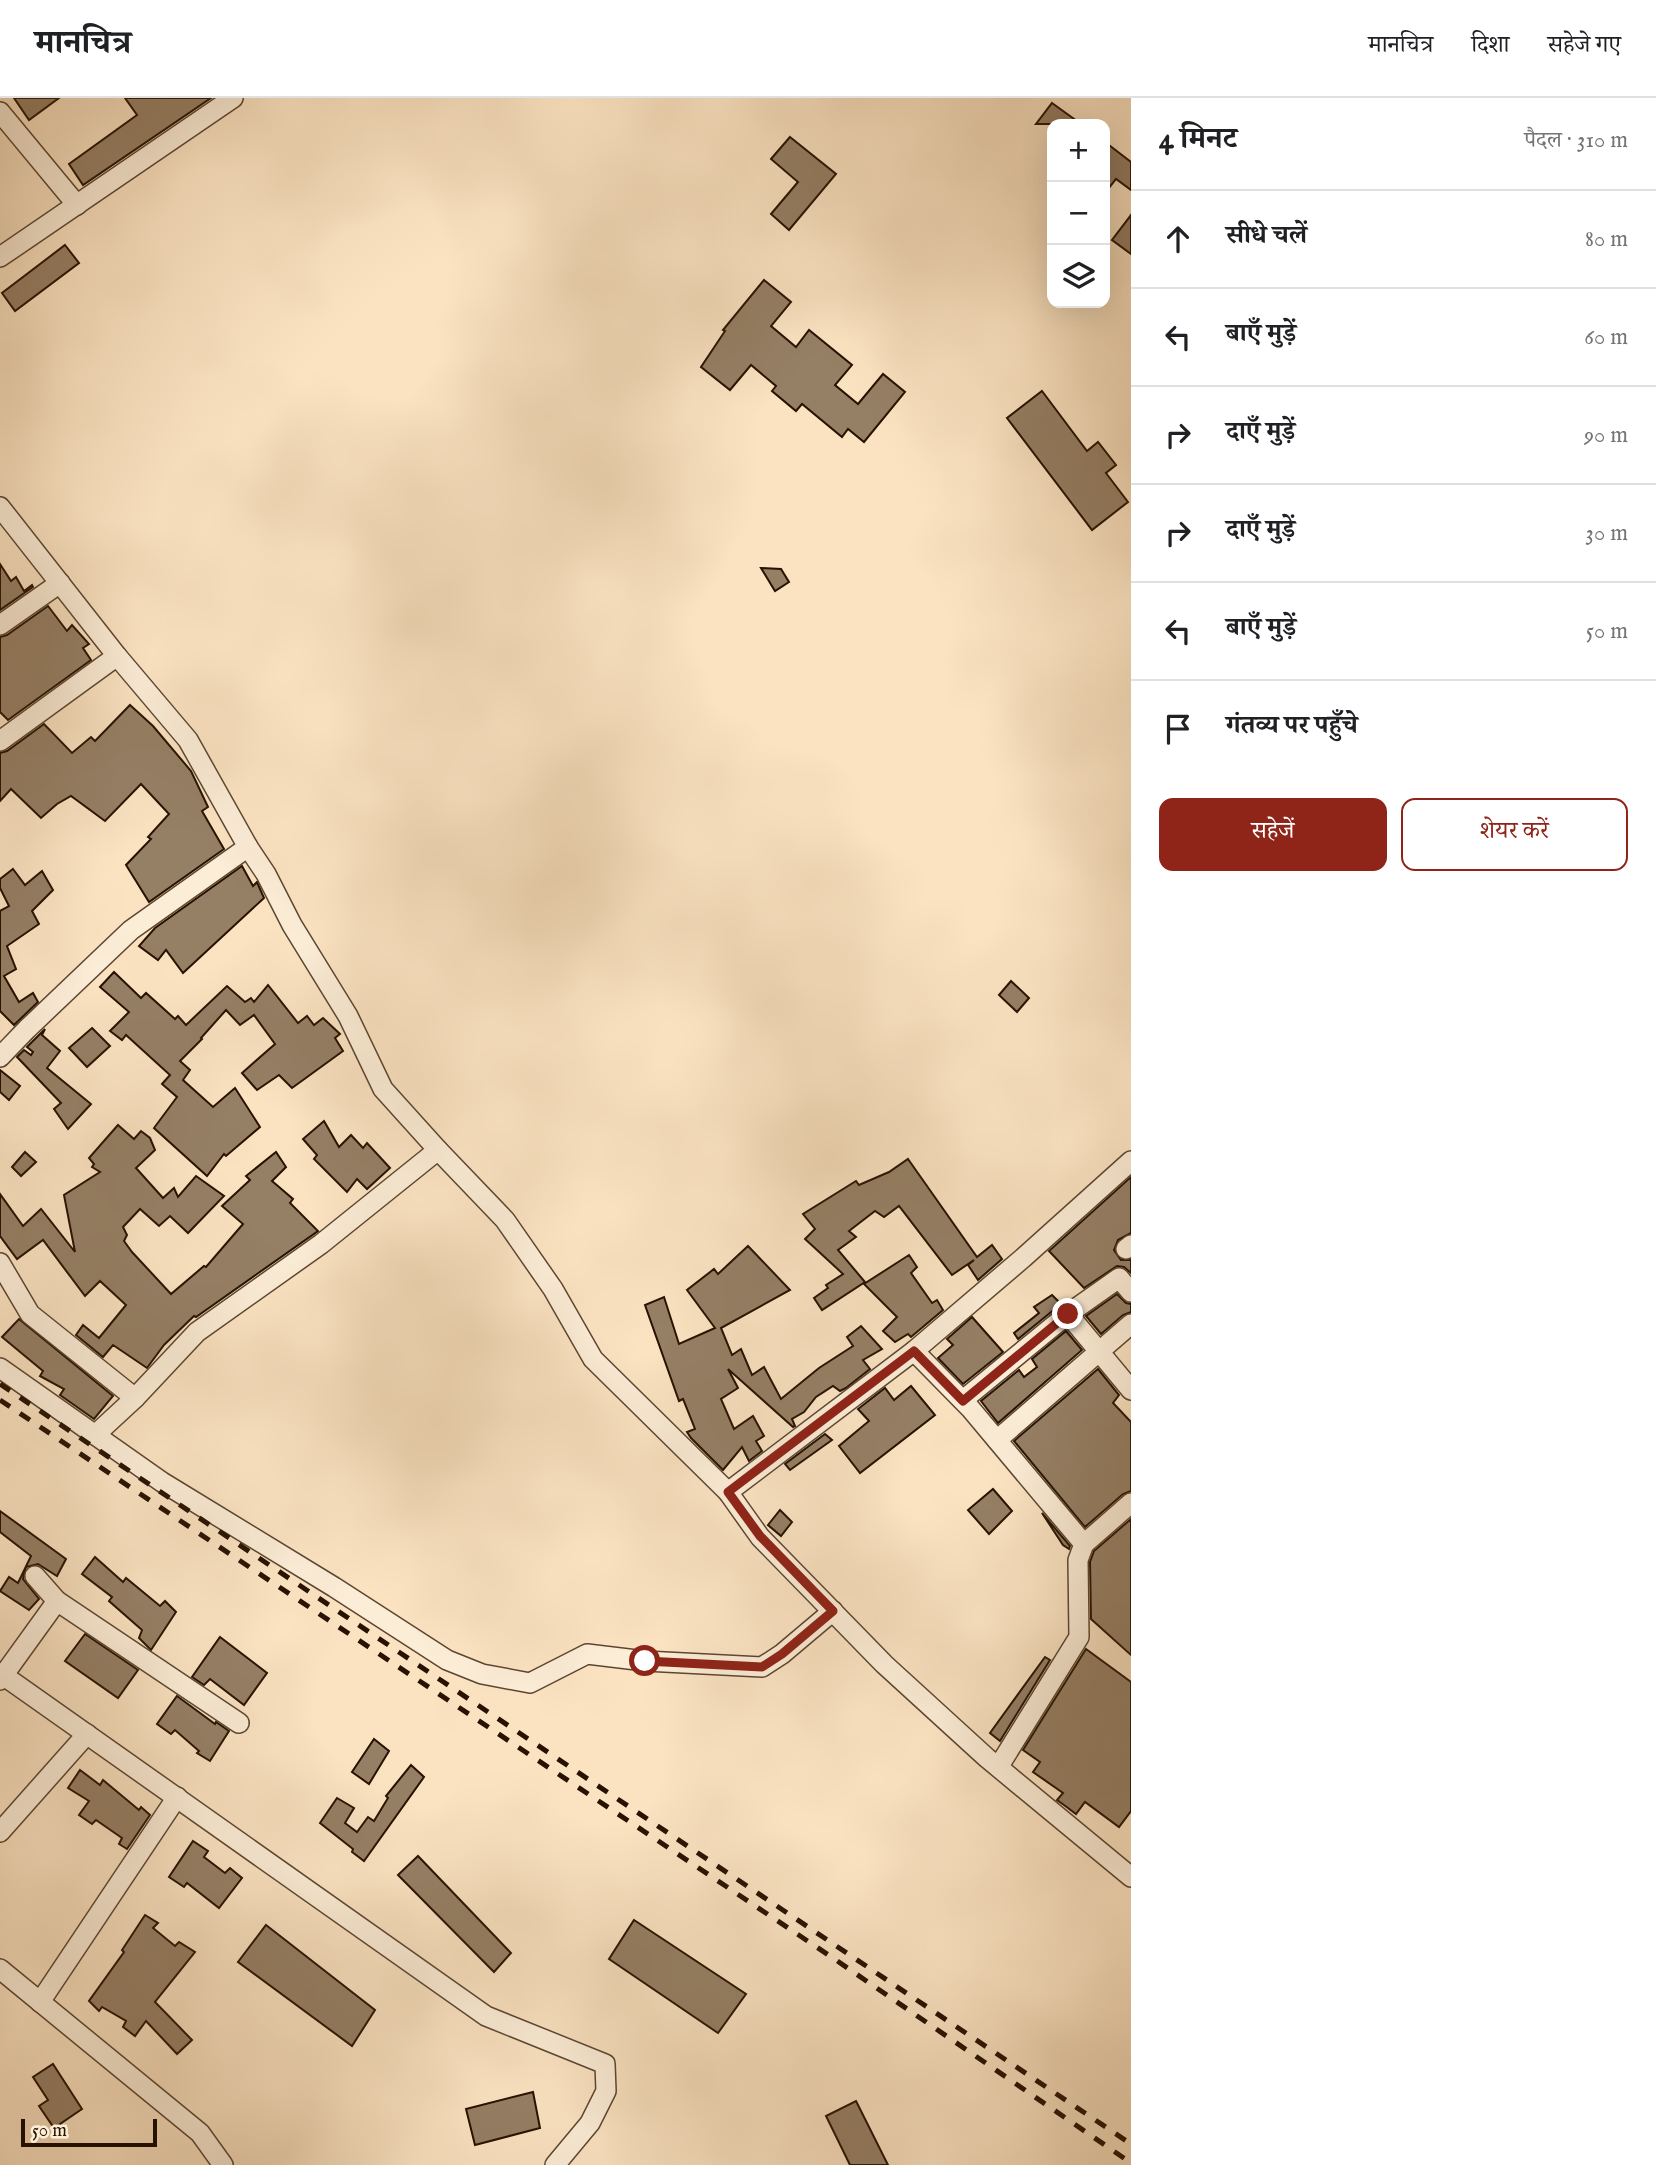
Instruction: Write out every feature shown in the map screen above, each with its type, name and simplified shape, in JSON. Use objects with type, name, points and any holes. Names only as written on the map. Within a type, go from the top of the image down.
[{"type":"street","points":[[0,257],[233,98]]},
{"type":"street","points":[[0,112],[77,205]]},
{"type":"street","points":[[0,507],[117,656],[188,740],[266,874],[292,925],[348,1016],[383,1089],[505,1220],[553,1289],[593,1359],[728,1492],[760,1536],[884,1664],[986,1758],[1131,1877]]},
{"type":"street","points":[[0,625],[60,583]]},
{"type":"street","points":[[0,741],[117,656]]},
{"type":"street","points":[[0,1058],[131,930],[248,847]]},
{"type":"street","points":[[95,1435],[135,1398],[197,1332],[321,1244],[439,1150]]},
{"type":"street","points":[[728,1492],[914,1351],[1131,1161]]},
{"type":"street","points":[[0,1263],[30,1314],[135,1398]]},
{"type":"street","points":[[963,1401],[1068,1314],[1119,1278],[1131,1293]]},
{"type":"street","points":[[1068,1314],[1131,1390]]},
{"type":"street","points":[[997,1440],[1131,1324]]},
{"type":"street","points":[[914,1351],[963,1401],[1084,1544]]},
{"type":"street","points":[[0,1368],[162,1482],[447,1660],[482,1674],[530,1682],[587,1654],[645,1661],[762,1667],[782,1654],[833,1611]]},
{"type":"street","points":[[999,1766],[1079,1637],[1078,1560],[1084,1544],[1131,1503]]},
{"type":"street","points":[[34,1576],[57,1601],[239,1723]]},
{"type":"street","points":[[57,1601],[1,1676],[177,1797],[486,2017],[605,2064],[606,2091],[590,2123],[555,2165]]},
{"type":"street","points":[[0,1832],[87,1734]]},
{"type":"street","points":[[40,2001],[177,1797]]},
{"type":"street","points":[[0,1969],[200,2133],[223,2165]]},
{"type":"building","points":[[14,98],[59,98],[29,120]]},
{"type":"building","points":[[125,98],[211,98],[83,185],[69,164],[137,115]]},
{"type":"building","points":[[1052,103],[1074,119],[1047,119],[1047,124],[1036,124]]},
{"type":"building","points":[[790,137],[836,174],[789,230],[771,214],[798,182],[771,159]]},
{"type":"building","points":[[1110,146],[1131,162],[1131,190],[1116,179],[1110,187]]},
{"type":"building","points":[[1131,215],[1131,254],[1112,240]]},
{"type":"building","points":[[65,245],[79,263],[15,311],[2,293]]},
{"type":"building","points":[[764,280],[791,302],[771,326],[796,347],[809,330],[852,365],[835,385],[858,404],[883,374],[905,392],[864,442],[848,429],[842,437],[802,404],[796,411],[772,391],[776,386],[751,365],[730,390],[701,367],[725,331],[723,330]]},
{"type":"building","points":[[1042,391],[1087,451],[1098,442],[1116,465],[1106,473],[1128,502],[1092,530],[1007,418]]},
{"type":"building","points":[[0,564],[11,581],[16,577],[24,591],[32,585],[33,587],[0,610]]},
{"type":"building","points":[[761,568],[781,569],[789,582],[775,591]]},
{"type":"building","points":[[48,606],[67,631],[72,625],[89,644],[83,648],[91,660],[8,720],[0,712],[0,637],[7,635]]},
{"type":"building","points":[[130,705],[153,726],[191,771],[208,807],[202,811],[224,849],[149,902],[126,865],[151,839],[148,837],[169,814],[141,784],[105,821],[71,796],[41,818],[11,789],[0,801],[0,753],[7,751],[44,724],[72,753],[91,737],[95,741]]},
{"type":"building","points":[[242,866],[253,886],[257,882],[264,898],[183,973],[166,950],[158,960],[139,946],[155,928]]},
{"type":"building","points":[[13,869],[25,885],[42,871],[53,890],[32,911],[39,924],[7,946],[16,969],[4,976],[19,1002],[33,993],[38,1002],[14,1025],[0,1011],[0,911],[9,906],[0,888],[0,879]]},
{"type":"building","points":[[114,972],[141,998],[146,993],[175,1019],[178,1016],[186,1025],[227,986],[245,1002],[251,998],[254,1002],[268,985],[298,1023],[307,1016],[314,1025],[323,1018],[340,1034],[335,1038],[343,1051],[292,1088],[279,1075],[257,1090],[242,1073],[275,1044],[254,1015],[240,1025],[226,1010],[180,1061],[190,1070],[183,1080],[213,1107],[235,1088],[260,1127],[226,1156],[224,1154],[207,1176],[154,1128],[177,1097],[162,1084],[170,1075],[126,1035],[122,1040],[110,1031],[129,1012],[100,987]]},
{"type":"building","points":[[1011,981],[1029,998],[1017,1012],[999,995]]},
{"type":"building","points":[[92,1028],[110,1046],[87,1067],[69,1048]]},
{"type":"building","points":[[45,1029],[42,1035],[60,1051],[47,1068],[91,1104],[68,1129],[54,1109],[61,1103],[17,1057],[24,1050],[31,1055],[33,1052],[27,1047]]},
{"type":"building","points":[[0,1070],[20,1086],[9,1100],[0,1092]]},
{"type":"building","points":[[324,1121],[339,1147],[351,1135],[363,1148],[367,1143],[390,1168],[367,1189],[357,1179],[347,1192],[314,1159],[317,1155],[303,1139]]},
{"type":"building","points":[[118,1125],[134,1139],[141,1131],[150,1138],[155,1150],[136,1168],[163,1198],[174,1188],[178,1197],[196,1176],[224,1196],[188,1233],[170,1216],[159,1226],[140,1209],[123,1227],[127,1235],[124,1241],[171,1294],[206,1267],[243,1224],[222,1206],[250,1180],[246,1176],[276,1152],[286,1167],[272,1181],[293,1199],[290,1203],[318,1231],[194,1316],[164,1345],[147,1368],[113,1345],[103,1357],[76,1335],[83,1325],[99,1338],[126,1305],[100,1281],[85,1296],[43,1240],[17,1259],[0,1236],[0,1194],[23,1226],[41,1209],[75,1252],[64,1195],[100,1172],[92,1167],[94,1164],[89,1158]]},
{"type":"building","points":[[25,1152],[36,1162],[21,1176],[12,1167]]},
{"type":"building","points":[[908,1159],[977,1257],[992,1245],[1002,1259],[978,1280],[968,1265],[974,1260],[952,1275],[899,1206],[884,1217],[875,1211],[849,1231],[856,1237],[838,1250],[865,1282],[822,1310],[814,1298],[828,1288],[826,1285],[843,1274],[805,1239],[815,1229],[803,1214],[856,1181],[859,1185],[889,1172]]},
{"type":"building","points":[[1131,1177],[1131,1233],[1118,1240],[1114,1250],[1121,1260],[1131,1260],[1131,1273],[1124,1267],[1117,1266],[1084,1288],[1049,1251]]},
{"type":"building","points":[[748,1246],[790,1290],[721,1328],[732,1355],[741,1349],[752,1375],[764,1367],[781,1399],[819,1368],[853,1346],[847,1337],[861,1326],[882,1349],[863,1360],[870,1369],[846,1388],[840,1391],[833,1386],[816,1397],[804,1412],[792,1419],[795,1426],[793,1427],[728,1369],[738,1388],[721,1399],[734,1429],[753,1416],[764,1436],[756,1441],[762,1451],[749,1461],[742,1447],[723,1470],[687,1432],[695,1429],[683,1399],[679,1401],[645,1305],[664,1297],[679,1344],[715,1328],[687,1290],[714,1269],[718,1274]]},
{"type":"building","points":[[909,1255],[917,1267],[911,1273],[932,1303],[937,1300],[943,1310],[911,1337],[908,1334],[895,1342],[883,1331],[897,1317],[864,1284]]},
{"type":"building","points":[[1117,1294],[1131,1304],[1131,1312],[1123,1315],[1101,1334],[1086,1316]]},
{"type":"building","points":[[1052,1295],[1061,1304],[1018,1339],[1014,1333],[1039,1313],[1034,1307]]},
{"type":"building","points":[[972,1317],[1003,1352],[963,1384],[938,1358],[953,1345],[947,1339]]},
{"type":"building","points":[[19,1319],[113,1396],[94,1419],[60,1395],[64,1389],[40,1376],[43,1371],[2,1337]]},
{"type":"building","points":[[1066,1331],[1082,1350],[998,1423],[981,1401],[1019,1370],[1024,1377],[1037,1367],[1032,1359]]},
{"type":"building","points":[[1098,1369],[1119,1395],[1113,1403],[1131,1422],[1131,1491],[1123,1494],[1085,1527],[1014,1441]]},
{"type":"building","points":[[911,1386],[935,1415],[860,1473],[839,1446],[869,1421],[858,1409],[885,1388],[894,1400]]},
{"type":"building","points":[[825,1434],[832,1440],[790,1470],[785,1464]]},
{"type":"building","points":[[993,1489],[1012,1511],[989,1534],[968,1510]]},
{"type":"building","points":[[780,1510],[792,1522],[781,1536],[768,1525]]},
{"type":"building","points":[[0,1511],[66,1559],[57,1576],[38,1564],[26,1567],[23,1579],[39,1599],[29,1610],[0,1591],[9,1577],[18,1583],[31,1556],[0,1532]]},
{"type":"building","points":[[1042,1513],[1070,1546],[1069,1549],[1063,1545]]},
{"type":"building","points":[[1131,1519],[1131,1655],[1091,1619],[1090,1562],[1094,1551]]},
{"type":"building","points":[[95,1557],[123,1582],[126,1578],[160,1606],[165,1601],[176,1612],[151,1650],[139,1638],[142,1630],[109,1601],[112,1597],[82,1574]]},
{"type":"building","points":[[85,1634],[138,1670],[118,1698],[65,1661]]},
{"type":"building","points":[[220,1637],[267,1673],[244,1705],[210,1679],[204,1685],[192,1677]]},
{"type":"building","points":[[1086,1649],[1131,1682],[1131,1811],[1119,1827],[1085,1802],[1076,1814],[1057,1800],[1063,1793],[1033,1772],[1040,1762],[1023,1750]]},
{"type":"building","points":[[1045,1657],[1050,1660],[1000,1741],[990,1733]]},
{"type":"building","points":[[177,1696],[229,1731],[210,1761],[197,1753],[199,1751],[175,1730],[171,1734],[157,1724]]},
{"type":"building","points":[[374,1739],[389,1751],[369,1784],[352,1772]]},
{"type":"building","points":[[411,1765],[424,1777],[364,1861],[320,1823],[337,1798],[354,1808],[345,1823],[357,1832],[368,1817],[374,1821],[388,1798],[386,1796]]},
{"type":"building","points":[[80,1770],[100,1785],[103,1780],[139,1810],[141,1807],[150,1815],[127,1849],[119,1844],[122,1838],[96,1820],[92,1824],[79,1815],[89,1801],[68,1788]]},
{"type":"building","points":[[193,1841],[208,1851],[204,1857],[225,1873],[230,1868],[242,1878],[219,1908],[187,1883],[184,1887],[169,1877]]},
{"type":"building","points":[[418,1856],[511,1953],[494,1972],[398,1875]]},
{"type":"building","points":[[145,1915],[158,1923],[153,1928],[175,1946],[179,1942],[195,1952],[155,2002],[192,2040],[177,2054],[146,2021],[135,2036],[123,2027],[126,2021],[102,2007],[99,2011],[89,2001],[124,1952],[122,1950]]},
{"type":"building","points":[[634,1920],[746,1994],[718,2033],[609,1959]]},
{"type":"building","points":[[266,1925],[375,2010],[352,2046],[238,1962]]},
{"type":"building","points":[[53,2064],[82,2109],[54,2128],[39,2106],[48,2100],[33,2077]]},
{"type":"building","points":[[533,2092],[540,2128],[475,2145],[466,2109]]},
{"type":"building","points":[[856,2101],[888,2165],[850,2165],[826,2116]]},
{"type":"railway","points":[[0,1384],[1131,2144]]},
{"type":"railway","points":[[0,1400],[833,1958],[1131,2163]]},
{"type":"route","points":[[645,1661],[762,1667],[782,1654],[833,1611],[760,1536],[728,1492],[914,1351],[963,1401],[1068,1314]]}]
